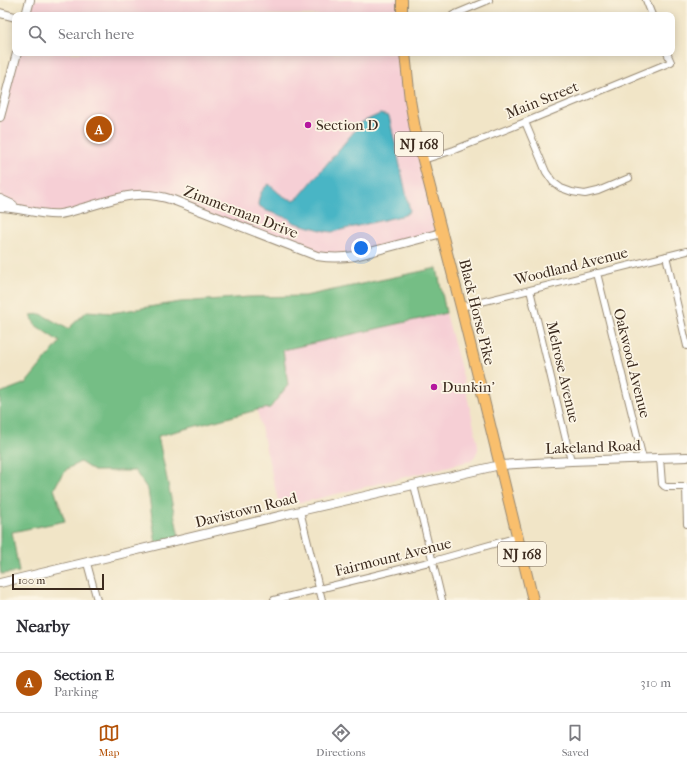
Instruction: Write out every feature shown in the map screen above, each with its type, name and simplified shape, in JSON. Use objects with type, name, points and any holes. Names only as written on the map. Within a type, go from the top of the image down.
[{"type":"main road","points":[[402,0],[402,12]]},
{"type":"main road","name":"Black Horse Pike","points":[[405,56],[415,129],[461,307],[533,600]]},
{"type":"street","points":[[27,12],[30,0]]},
{"type":"street","points":[[460,12],[489,0]]},
{"type":"street","points":[[646,0],[651,12]]},
{"type":"street","points":[[0,13],[12,16]]},
{"type":"street","points":[[0,116],[15,56]]},
{"type":"street","name":"Main Street","points":[[423,160],[454,150],[525,122],[671,62],[668,56]]},
{"type":"street","points":[[525,122],[546,172],[553,182],[561,188],[579,193],[592,193],[629,178]]},
{"type":"street","name":"Zimmerman Drive","points":[[0,207],[46,214],[62,214],[130,195],[139,194],[162,197],[242,226],[305,252],[317,256],[334,258],[355,256],[442,233]]},
{"type":"street","name":"Zimmerman Drive","points":[[0,199],[29,211]]},
{"type":"street","name":"Woodland Avenue","points":[[461,307],[687,251]]},
{"type":"street","points":[[666,256],[687,346]]},
{"type":"street","name":"Oakwood Avenue","points":[[597,273],[643,459]]},
{"type":"street","name":"Melrose Avenue","points":[[530,290],[571,461]]},
{"type":"street","name":"Lakeland Road","points":[[500,465],[687,457]]},
{"type":"street","points":[[660,458],[662,484],[664,486],[686,487],[687,524]]},
{"type":"street","name":"Davistown Road","points":[[0,583],[500,465]]},
{"type":"street","points":[[414,485],[442,600]]},
{"type":"street","points":[[300,511],[322,600]]},
{"type":"street","name":"Fairmount Avenue","points":[[274,600],[433,561],[518,537]]},
{"type":"street","points":[[87,563],[97,600]]},
{"type":"shaded area","points":[[30,0],[402,0],[402,12],[27,12]]},
{"type":"shaded area","points":[[16,56],[405,56],[410,100],[442,233],[334,258],[151,195],[72,211],[40,213],[0,199],[0,117]]},
{"type":"shaded area","points":[[446,313],[463,377],[478,445],[478,450],[475,456],[470,461],[308,501],[279,505],[257,410],[271,408],[288,385],[282,350]]},
{"type":"green space","points":[[437,268],[446,313],[283,350],[288,385],[270,408],[257,410],[158,436],[179,537],[156,544],[148,490],[135,471],[94,471],[80,462],[67,469],[61,476],[54,489],[65,521],[12,532],[19,572],[1,574],[0,393],[26,383],[60,342],[35,325],[31,315],[41,314],[68,329],[87,311],[111,313],[180,302],[249,297],[305,296]]},
{"type":"water","points":[[380,114],[389,116],[410,211],[405,215],[332,232],[295,223],[288,218],[267,211],[258,205],[261,193],[269,184],[286,198],[294,200],[299,197],[362,122]]},
{"type":"place","name":"Section D","points":[[308,125]]},
{"type":"place","name":"Section E","points":[[99,129]]},
{"type":"place","name":"Dunkin'","points":[[434,387]]}]
